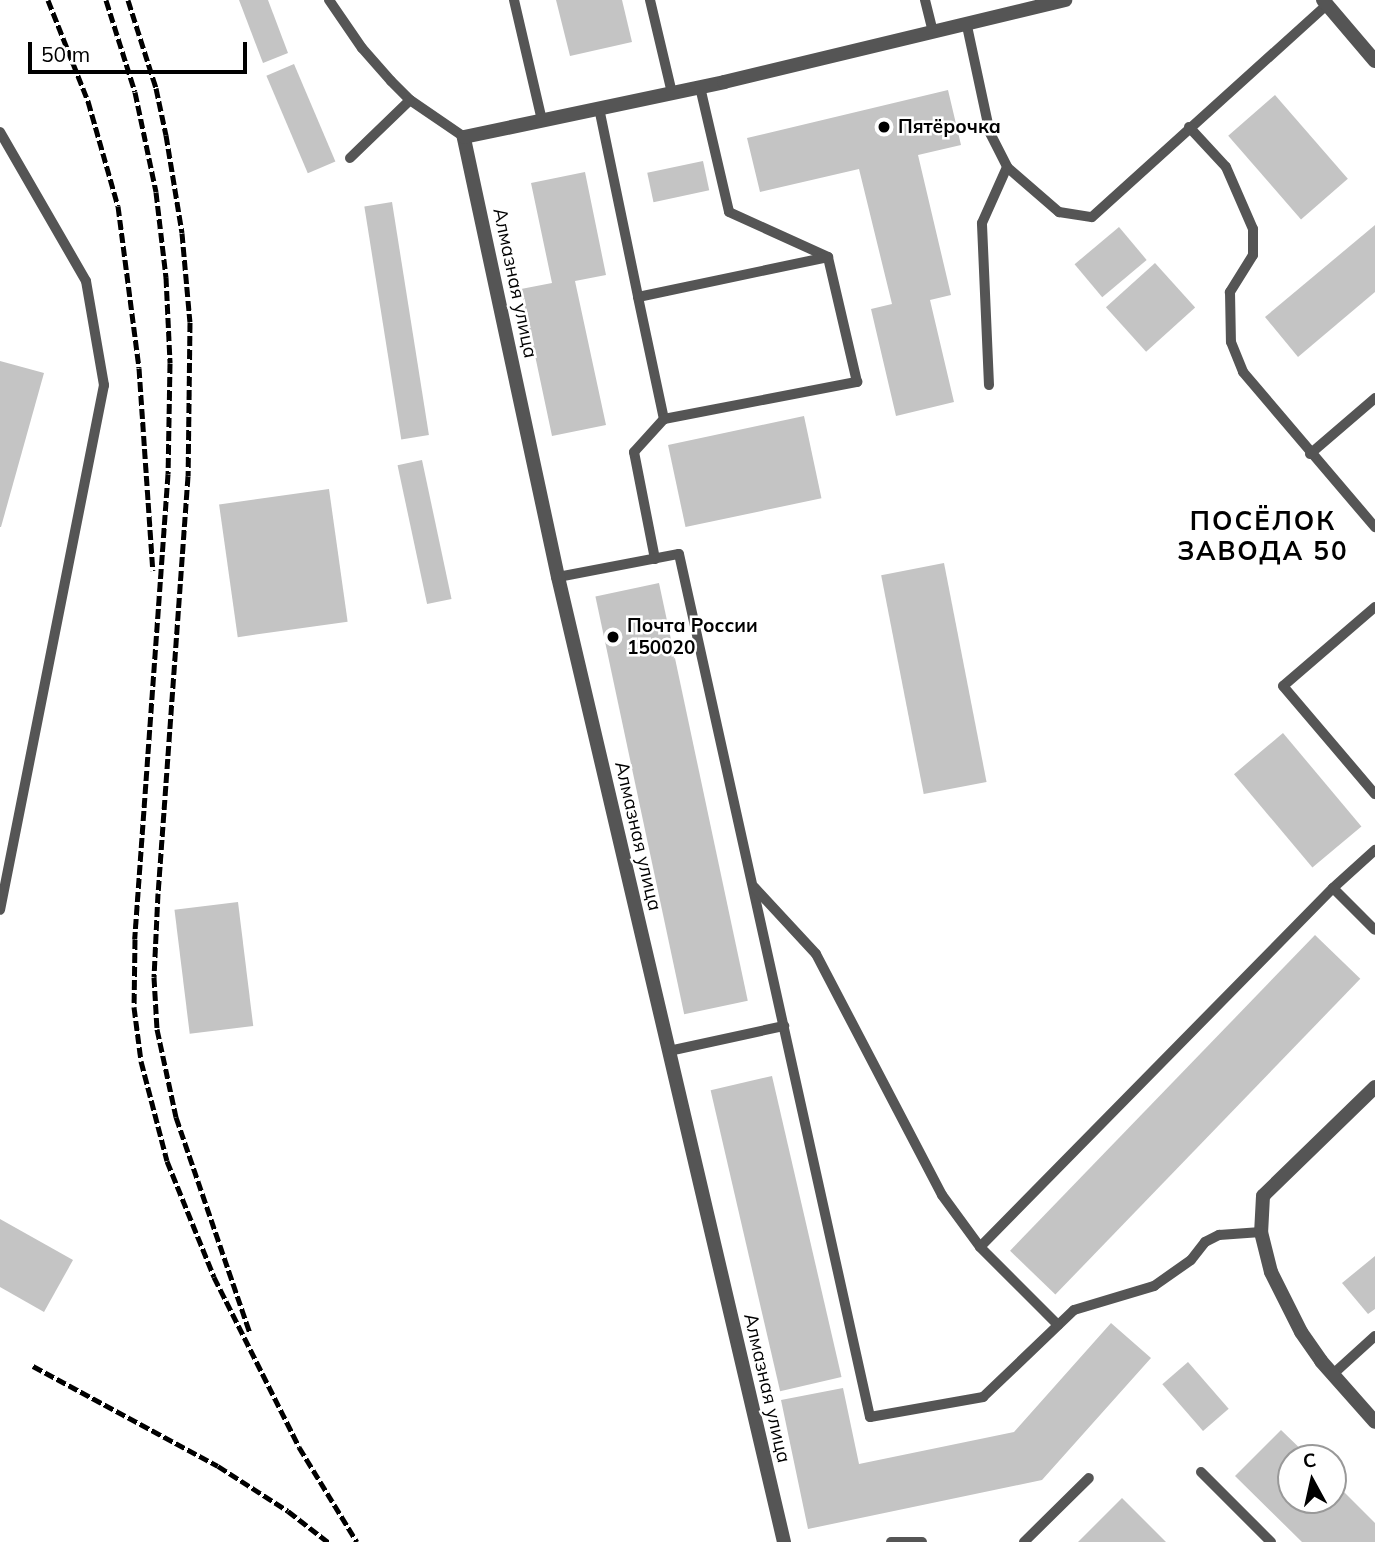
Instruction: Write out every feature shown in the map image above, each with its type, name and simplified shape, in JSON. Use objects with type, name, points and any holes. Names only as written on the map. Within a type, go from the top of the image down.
[{"type":"street","points":[[464,137],[700,87],[967,26],[1065,0]]},
{"type":"street","points":[[1325,2],[1375,61]]},
{"type":"street","name":"Алмазная улица","points":[[464,137],[558,577],[784,1542]]},
{"type":"street","points":[[1375,1087],[1263,1196],[1261,1232],[1270,1272],[1284,1304],[1332,1375],[1375,1422]]},
{"type":"lane","points":[[329,0],[362,48],[410,100],[464,137]]},
{"type":"lane","points":[[514,0],[542,120]]},
{"type":"lane","points":[[650,0],[672,93]]},
{"type":"lane","points":[[925,0],[933,33]]},
{"type":"lane","points":[[967,26],[990,133],[1007,167],[1059,212],[1092,217],[1325,2]]},
{"type":"lane","points":[[700,87],[729,212],[828,257]]},
{"type":"lane","points":[[350,158],[410,100]]},
{"type":"lane","points":[[599,108],[664,418]]},
{"type":"lane","points":[[1189,127],[1227,167],[1253,229],[1253,256],[1230,292],[1231,342],[1244,372],[1310,454],[1375,527]]},
{"type":"lane","points":[[0,132],[86,281],[104,386],[0,910]]},
{"type":"lane","points":[[989,385],[982,223],[1007,167]]},
{"type":"lane","points":[[638,297],[828,257]]},
{"type":"lane","points":[[655,559],[634,452],[664,418],[857,382],[828,257]]},
{"type":"lane","points":[[1310,454],[1375,398]]},
{"type":"lane","points":[[558,577],[679,554],[870,1417],[983,1397],[1074,1310],[1154,1286],[1191,1260],[1205,1242],[1219,1235],[1261,1232]]},
{"type":"lane","points":[[1375,607],[1283,686],[1375,794]]},
{"type":"lane","points":[[979,1247],[1333,888],[1375,850]]},
{"type":"lane","points":[[753,885],[816,954],[942,1195],[979,1247],[1058,1325]]},
{"type":"lane","points":[[1333,888],[1375,930]]},
{"type":"lane","points":[[669,1051],[784,1026]]},
{"type":"lane","points":[[1332,1375],[1375,1336]]},
{"type":"lane","points":[[1201,1472],[1270,1542]]},
{"type":"lane","points":[[1024,1542],[1089,1478]]},
{"type":"lane","points":[[891,1542],[922,1542]]},
{"type":"building","points":[[239,0],[268,0],[288,53],[263,63]]},
{"type":"building","points":[[556,0],[622,0],[632,42],[570,56]]},
{"type":"building","points":[[294,64],[335,162],[308,173],[266,76]]},
{"type":"building","points":[[948,90],[961,145],[918,155],[951,295],[930,300],[954,402],[896,416],[871,309],[892,304],[859,169],[760,192],[747,138]]},
{"type":"building","points":[[1275,95],[1348,179],[1301,219],[1228,136]]},
{"type":"building","points":[[703,161],[709,190],[653,202],[647,173]]},
{"type":"building","points":[[585,172],[606,275],[575,281],[606,425],[552,436],[521,289],[552,283],[531,183]]},
{"type":"building","points":[[392,202],[429,435],[401,439],[364,206]]},
{"type":"building","points":[[1375,225],[1375,292],[1298,357],[1265,317]]},
{"type":"building","points":[[1119,227],[1147,260],[1102,297],[1075,264]]},
{"type":"building","points":[[1155,263],[1195,308],[1146,352],[1106,307]]},
{"type":"building","points":[[0,361],[44,373],[1,527],[0,527]]},
{"type":"building","points":[[804,416],[821,498],[686,527],[668,445]]},
{"type":"building","points":[[422,460],[452,599],[427,604],[398,465]]},
{"type":"building","points":[[329,489],[348,622],[238,637],[219,504]]},
{"type":"building","points":[[944,563],[987,782],[924,794],[881,575]]},
{"type":"building","points":[[659,583],[748,1001],[684,1014],[595,597]]},
{"type":"building","points":[[1283,733],[1361,826],[1312,868],[1234,774]]},
{"type":"building","points":[[238,902],[253,1026],[190,1034],[174,910]]},
{"type":"building","points":[[1315,935],[1360,979],[1055,1295],[1010,1251]]},
{"type":"building","points":[[772,1076],[842,1377],[780,1391],[711,1090]]},
{"type":"building","points":[[0,1219],[73,1260],[44,1312],[0,1287]]},
{"type":"building","points":[[1375,1256],[1375,1309],[1368,1314],[1342,1283]]},
{"type":"building","points":[[1111,1323],[1151,1358],[1042,1480],[808,1529],[781,1400],[843,1388],[859,1464],[1014,1432]]},
{"type":"building","points":[[1188,1362],[1229,1409],[1203,1431],[1162,1384]]},
{"type":"building","points":[[1281,1430],[1296,1444],[1277,1444],[1277,1514],[1347,1514],[1347,1495],[1375,1523],[1375,1542],[1302,1542],[1235,1476]]},
{"type":"building","points":[[1122,1498],[1166,1542],[1078,1542]]},
{"type":"railway","points":[[48,0],[88,101],[118,206],[139,368],[153,571]]},
{"type":"railway","points":[[106,0],[135,92],[156,192],[166,277],[170,363],[168,474],[135,939],[134,1007],[141,1061],[167,1161],[214,1277],[299,1447],[357,1542]]},
{"type":"railway","points":[[128,0],[156,88],[166,135],[182,233],[190,322],[188,476],[154,977],[157,1029],[176,1117],[250,1333]]},
{"type":"railway","points":[[33,1366],[218,1466],[288,1511],[328,1542]]},
{"type":"place","name":"Пятёрочка","points":[[884,127]]},
{"type":"place","name":"Почта России 150020","points":[[613,637]]},
{"type":"district","name":"ПОСЁЛОК ЗАВОДА 50","points":[[1263,536]]}]
